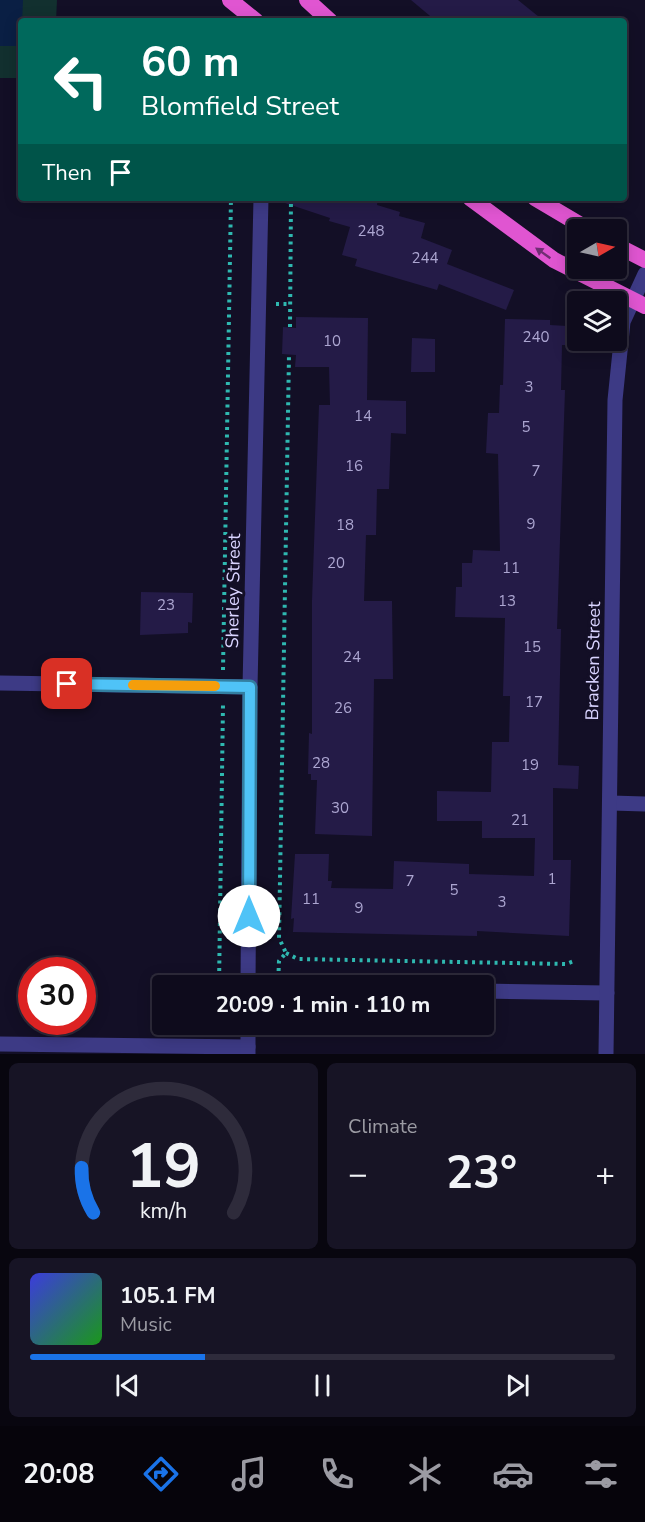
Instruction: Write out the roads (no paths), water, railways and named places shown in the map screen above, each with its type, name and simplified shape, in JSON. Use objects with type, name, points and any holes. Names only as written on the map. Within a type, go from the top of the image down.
[{"type":"highway","points":[[230,0],[252,18]]},
{"type":"highway","points":[[307,0],[327,18]]},
{"type":"highway","points":[[474,201],[554,260],[638,303]]},
{"type":"highway","points":[[540,201],[570,219]]},
{"type":"highway","points":[[627,251],[645,260]]},
{"type":"street","name":"Sherley Street","points":[[248,975],[250,687],[261,201]]},
{"type":"street","name":"Bracken Street","points":[[606,1054],[615,400],[623,322],[638,303],[645,274]]},
{"type":"street","points":[[0,683],[250,687]]},
{"type":"street","points":[[610,803],[645,804]]},
{"type":"street","points":[[494,991],[607,993]]},
{"type":"street","points":[[0,1044],[248,1051],[248,1035]]},
{"type":"water","points":[[0,0],[23,0],[22,18],[18,18],[18,46],[0,46]]}]
